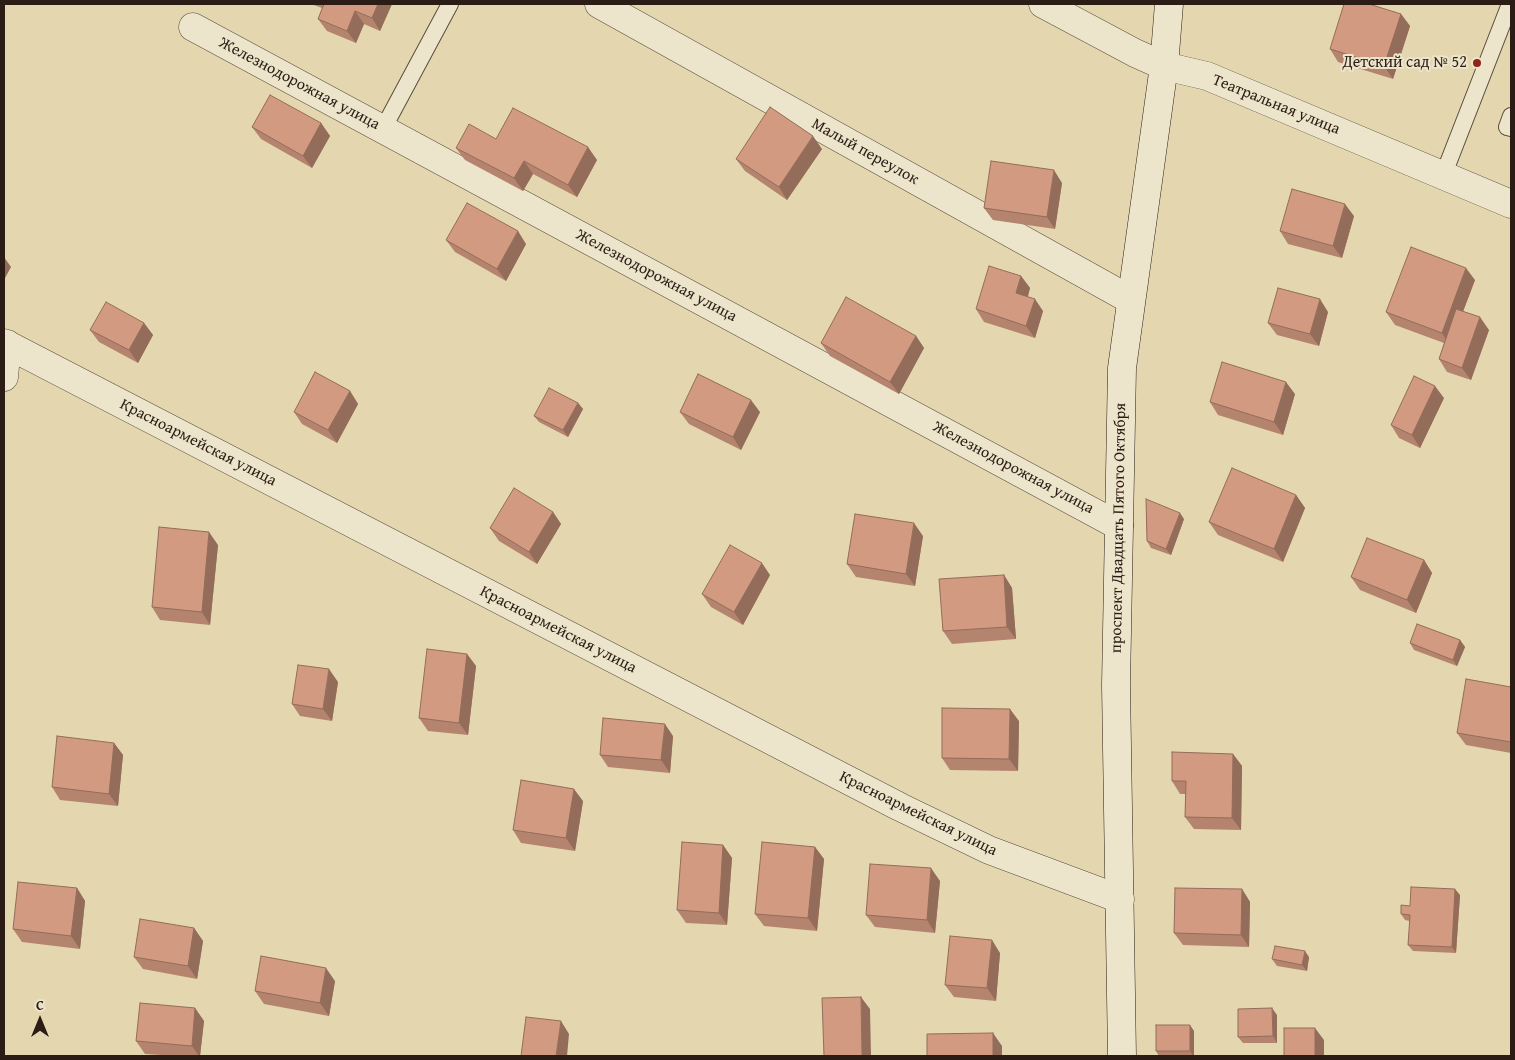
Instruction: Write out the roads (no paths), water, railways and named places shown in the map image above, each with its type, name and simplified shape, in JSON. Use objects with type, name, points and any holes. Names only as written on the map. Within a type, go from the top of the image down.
[{"type":"street","name":"Малый переулок","points":[[599,4],[1131,300]]},
{"type":"street","name":"Театральная улица","points":[[1043,4],[1164,66],[1206,76],[1360,139],[1511,204]]},
{"type":"street","name":"проспект Двадцать Пятого Октября","points":[[1122,1056],[1116,685],[1122,368],[1164,66],[1169,4]]},
{"type":"street","name":"Железнодорожная улица","points":[[193,27],[1119,526]]},
{"type":"street","points":[[4,378],[5,343]]},
{"type":"street","name":"Красноармейская улица","points":[[5,343],[900,807],[989,850],[1120,899]]},
{"type":"lane","points":[[382,129],[450,4]]},
{"type":"lane","points":[[1443,176],[1510,4]]},
{"type":"lane","points":[[1511,116],[1507,127],[1511,128]]},
{"type":"place","name":"Детский сад № 52","points":[[1477,63]]}]
